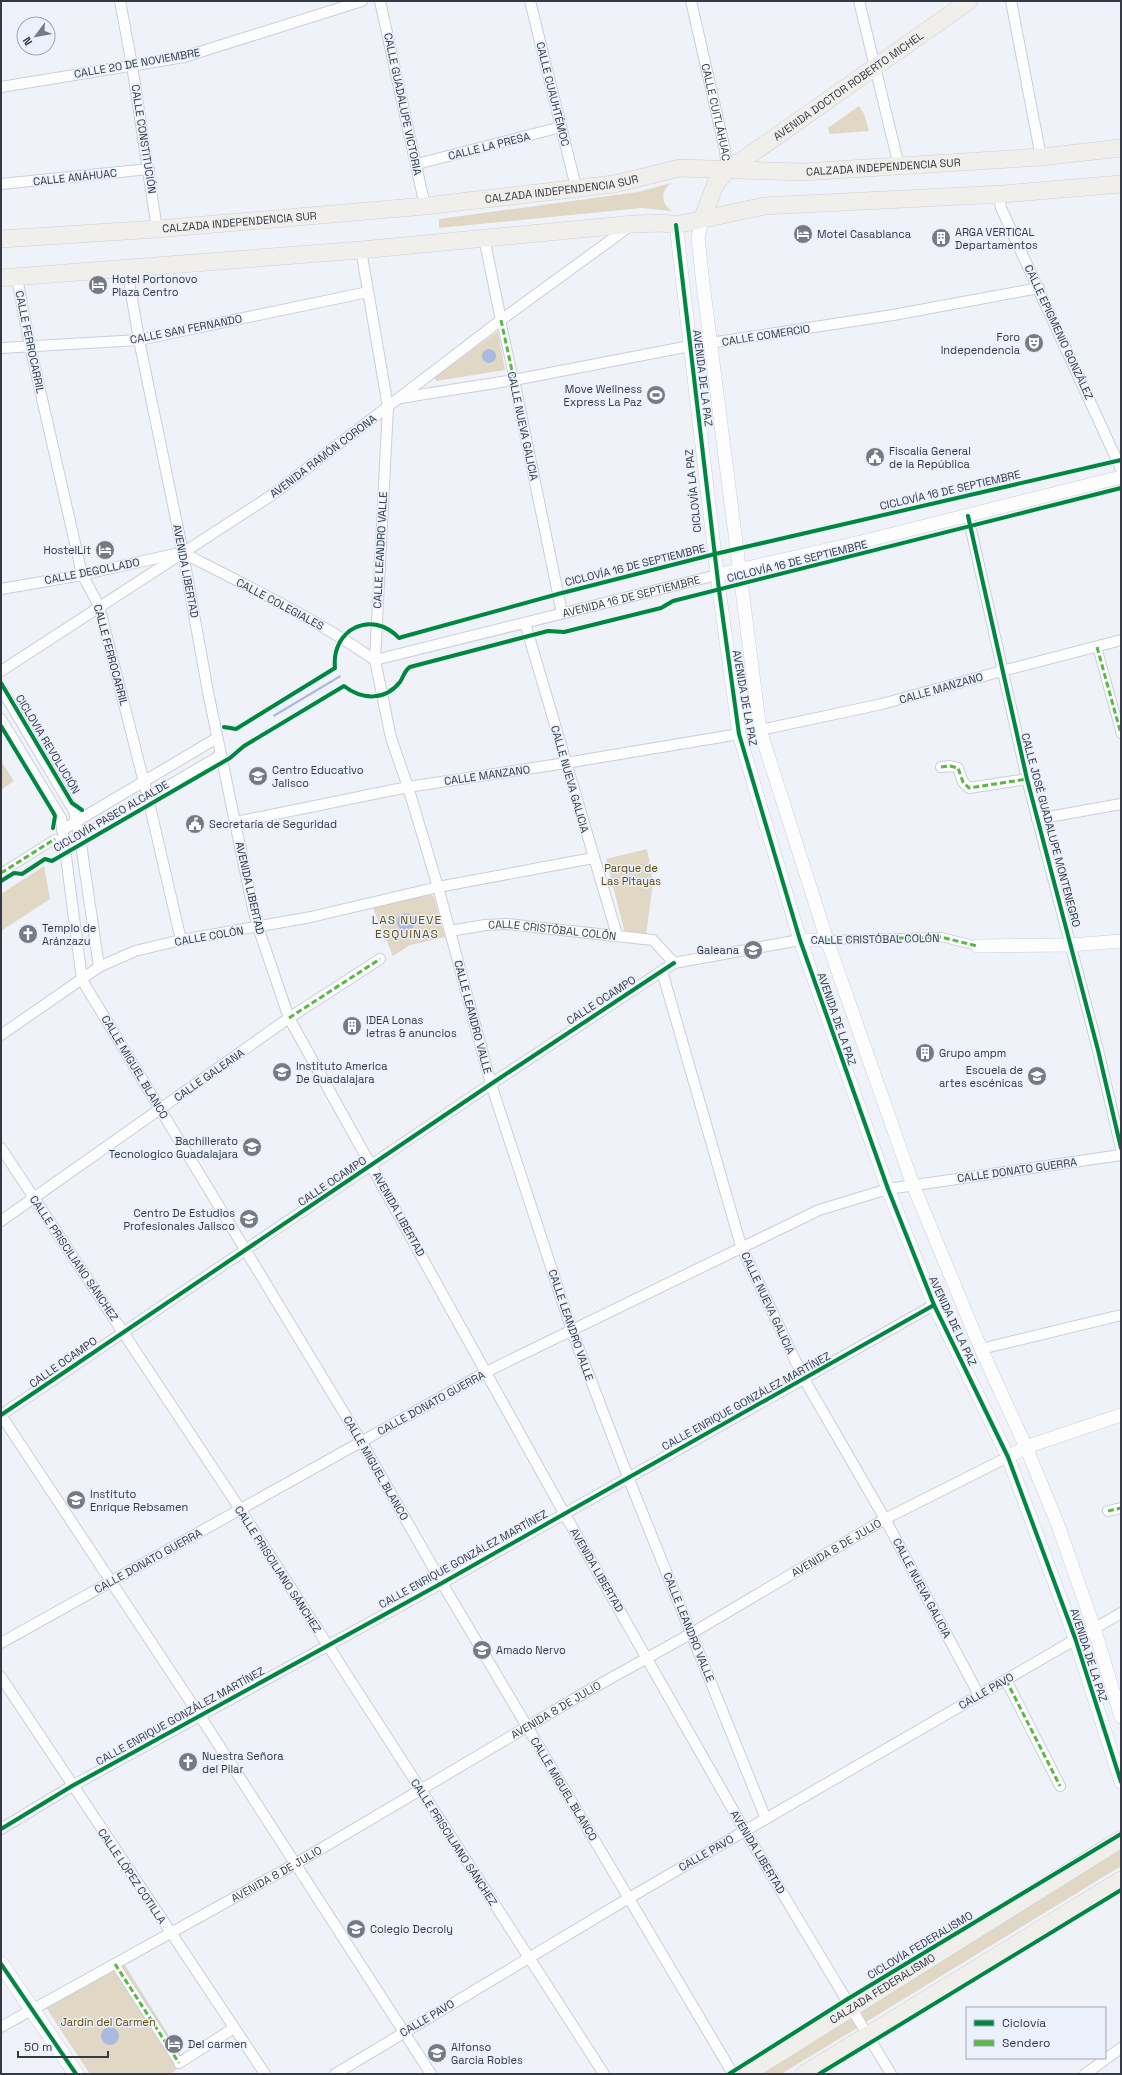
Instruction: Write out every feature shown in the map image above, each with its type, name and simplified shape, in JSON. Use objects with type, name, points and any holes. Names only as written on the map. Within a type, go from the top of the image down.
[{"type":"main road","name":"AVENIDA DOCTOR ROBERTO MICHEL","points":[[727,171],[969,1]]},
{"type":"main road","name":"CALZADA INDEPENDENCIA SUR","points":[[1,240],[157,229],[425,206],[576,187],[614,184],[680,168],[727,171],[802,172],[1041,158],[1121,148]]},
{"type":"main road","name":"CALLE CUITLÁHUAC","points":[[702,219],[716,183],[727,171]]},
{"type":"main road","points":[[9,278],[361,250],[634,224],[663,223],[676,225],[764,206],[1003,194],[1121,184]]},
{"type":"main road","name":"CALZADA FEDERALISMO","points":[[746,2074],[1121,1840]]},
{"type":"main road","points":[[804,2074],[1121,1880]]},
{"type":"main road","points":[[1,1964],[76,2074]]},
{"type":"street","name":"CALLE CONSTITUCIÓN","points":[[120,1],[149,169],[157,229]]},
{"type":"street","name":"CALLE 20 DE NOVIEMBRE","points":[[1,87],[184,57],[362,1]]},
{"type":"street","name":"CALLE GUADALUPE VICTORIA","points":[[380,1],[425,206]]},
{"type":"street","name":"CALLE CUAUHTÉMOC","points":[[530,1],[576,187]]},
{"type":"street","name":"CALLE CUITLÁHUAC","points":[[691,1],[725,150],[727,171]]},
{"type":"street","points":[[859,1],[899,166]]},
{"type":"street","points":[[1011,1],[1041,158]]},
{"type":"street","name":"CALLE LA PRESA","points":[[417,164],[561,127]]},
{"type":"street","name":"CALLE ANÁHUAC","points":[[1,184],[149,169]]},
{"type":"street","name":"CALLE EPIGMENIO GONZÁLEZ","points":[[1003,194],[1000,202],[1001,208],[1121,469]]},
{"type":"street","name":"AVENIDA DE LA PAZ","points":[[702,219],[698,238],[760,730],[827,940],[913,1185],[981,1349],[1026,1447],[1058,1525],[1094,1628],[1121,1717]]},
{"type":"street","name":"AVENIDA RAMÓN CORONA","points":[[1,671],[272,494],[501,320],[634,224]]},
{"type":"street","name":"AVENIDA DE LA PAZ","points":[[676,225],[717,575],[739,734],[800,940],[888,1189],[934,1305],[1008,1457],[1075,1638],[1121,1782]]},
{"type":"street","name":"CALLE NUEVA GALICIA","points":[[484,238],[562,613]]},
{"type":"street","name":"CALLE LEANDRO VALLE","points":[[361,250],[388,407],[375,660],[391,738],[408,787],[438,888],[490,1084],[572,1331],[628,1477],[766,1819]]},
{"type":"street","name":"AVENIDA LIBERTAD","points":[[127,269],[139,340],[183,553],[217,738],[258,927],[289,1018],[564,1513],[745,1831],[891,2074]]},
{"type":"street","name":"CALLE FERROCARRIL","points":[[9,278],[30,346],[82,574],[99,606],[148,798],[181,940]]},
{"type":"street","name":"CALLE COMERCIO","points":[[398,398],[514,380],[690,346],[893,315],[1039,288]]},
{"type":"street","name":"CALLE SAN FERNANDO","points":[[1,348],[139,340],[368,292]]},
{"type":"street","name":"AVENIDA 16 DE SEPTIEMBRE","points":[[375,660],[717,575],[968,516],[1121,477]]},
{"type":"street","name":"CALLE JOSÉ GUADALUPE MONTENEGRO","points":[[968,516],[1027,779],[1071,945],[1121,1148]]},
{"type":"street","name":"CALLE DEGOLLADO","points":[[1,588],[82,574],[183,553]]},
{"type":"street","name":"CALLE COLEGIALES","points":[[183,553],[277,600],[342,637],[375,660]]},
{"type":"street","name":"CALLE NUEVA GALICIA","points":[[525,623],[593,858],[617,935]]},
{"type":"street","name":"CALLE MANZANO","points":[[760,730],[882,704],[1121,640]]},
{"type":"street","points":[[1097,647],[1121,734]]},
{"type":"street","points":[[1,688],[74,811],[80,838],[99,967]]},
{"type":"street","name":"CALLE MIGUEL BLANCO","points":[[1,718],[60,818],[82,980],[244,1251],[361,1441],[442,1583],[733,2074]]},
{"type":"street","name":"CALLE MANZANO","points":[[236,822],[408,787],[566,763],[739,734]]},
{"type":"street","points":[[62,830],[217,738]]},
{"type":"street","points":[[63,848],[221,755]]},
{"type":"street","points":[[941,767],[950,766],[958,768],[963,782],[968,788],[1027,779]]},
{"type":"street","points":[[1037,819],[1121,804]]},
{"type":"street","points":[[1,873],[55,839]]},
{"type":"street","name":"CALLE COLÓN","points":[[1,1035],[99,967],[135,951],[181,940],[311,917],[438,888],[593,858]]},
{"type":"street","name":"CALLE CRISTÓBAL COLÓN","points":[[450,931],[485,924],[507,924],[653,940],[674,963],[800,940],[941,937],[977,946],[1071,945],[1121,941]]},
{"type":"street","name":"CALLE GALEANA","points":[[1,1221],[289,1018],[380,959]]},
{"type":"street","name":"CALLE OCAMPO","points":[[1,1415],[490,1084],[674,963]]},
{"type":"street","name":"CALLE NUEVA GALICIA","points":[[662,971],[741,1246],[804,1379],[886,1519],[979,1695]]},
{"type":"street","name":"CALLE PRISCILIANO SÁNCHEZ","points":[[1,1148],[240,1509],[604,2074]]},
{"type":"street","name":"CALLE DONATO GUERRA","points":[[1,1643],[486,1372],[572,1331],[741,1246],[819,1210],[888,1189],[1121,1155]]},
{"type":"street","name":"CALLE ENRIQUE GONZÁLEZ MARTÍNEZ","points":[[1,1829],[72,1786],[442,1583],[934,1305]]},
{"type":"street","points":[[981,1349],[1121,1316]]},
{"type":"street","points":[[1,1415],[200,1716],[431,2074]]},
{"type":"street","name":"AVENIDA 8 DE JULIO","points":[[1,2026],[295,1864],[527,1727],[692,1633],[886,1519],[1026,1447],[1121,1415]]},
{"type":"street","points":[[1108,1511],[1121,1508]]},
{"type":"street","name":"CALLE PAVO","points":[[335,2074],[629,1898],[1006,1680],[1075,1638],[1121,1613]]},
{"type":"street","name":"CALLE LÓPEZ COTILLA","points":[[1,1677],[170,1934],[265,2074]]},
{"type":"street","points":[[1006,1680],[1060,1786]]},
{"type":"street","points":[[116,1964],[179,2063],[234,2028]]},
{"type":"street","points":[[1106,2059],[1121,2048]]},
{"type":"street","points":[[1085,2074],[1106,2059]]},
{"type":"green space","points":[[859,106],[864,114],[869,131],[830,134],[828,128]]},
{"type":"green space","points":[[671,183],[667,186],[663,197],[666,205],[672,211],[641,208],[439,228],[439,219],[638,192]]},
{"type":"green space","points":[[498,331],[505,370],[436,381],[434,377]]},
{"type":"green space","points":[[1,761],[14,781],[1,790]]},
{"type":"green space","name":"Parque de Las Pitayas","points":[[647,849],[653,882],[646,935],[625,933],[606,859]]},
{"type":"green space","points":[[44,866],[50,899],[1,931],[1,894]]},
{"type":"green space","points":[[425,895],[432,895],[434,897],[445,937],[410,945],[393,956],[373,908]]},
{"type":"green space","points":[[1121,1849],[1121,1866],[866,2022],[858,2009]]},
{"type":"green space","name":"Jardín del Carmen","points":[[123,1962],[186,2063],[170,2074],[90,2074],[45,2006]]},
{"type":"green space","points":[[849,2015],[857,2028],[781,2074],[753,2074]]},
{"type":"water","points":[[486,349],[492,349],[496,353],[496,359],[492,363],[486,363],[482,359],[482,353]]},
{"type":"water","points":[[340,675],[341,677],[274,717],[273,715]]},
{"type":"water","points":[[406,913],[412,916],[415,922],[412,928],[406,931],[400,928],[397,922],[400,916]]},
{"type":"water","points":[[110,2027],[116,2030],[119,2036],[116,2042],[110,2045],[104,2042],[101,2036],[104,2030]]},
{"type":"marked path","points":[[501,320],[514,380]]},
{"type":"marked path","points":[[1097,647],[1121,734]]},
{"type":"marked path","points":[[941,767],[950,766],[958,768],[963,782],[969,788],[1027,779]]},
{"type":"marked path","points":[[1,873],[55,839]]},
{"type":"marked path","points":[[827,940],[941,937],[977,946]]},
{"type":"marked path","points":[[289,1018],[380,959]]},
{"type":"marked path","points":[[1108,1511],[1121,1508]]},
{"type":"marked path","points":[[1006,1680],[1060,1786]]},
{"type":"marked path","points":[[115,1964],[179,2063]]},
{"type":"cycle path","name":"CICLOVÍA LA PAZ","points":[[676,225],[719,590],[739,734],[800,940],[888,1189],[934,1305],[1008,1457],[1075,1638],[1121,1782]]},
{"type":"cycle path","name":"CICLOVÍA 16 DE SEPTIEMBRE","points":[[224,727],[236,729],[335,668],[335,654],[346,634],[355,628],[366,624],[377,625],[388,629],[399,638],[558,594],[715,554],[1121,460]]},
{"type":"cycle path","name":"CICLOVÍA 16 DE SEPTIEMBRE","points":[[1,881],[14,873],[22,874],[45,859],[52,861],[230,758],[244,746],[344,686],[358,694],[366,696],[380,695],[387,693],[394,688],[410,667],[548,631],[564,632],[661,608],[673,601],[1121,488]]},
{"type":"cycle path","points":[[968,516],[1027,779],[1098,1050],[1121,1148]]},
{"type":"cycle path","name":"CICLOVIA REVOLUCIÓN","points":[[1,683],[72,803],[82,810]]},
{"type":"cycle path","points":[[1,726],[53,812],[55,816],[53,828]]},
{"type":"cycle path","points":[[1,1415],[491,1084],[674,963]]},
{"type":"cycle path","points":[[1,1829],[72,1786],[442,1583],[934,1305]]},
{"type":"cycle path","name":"CICLOVÍA FEDERALISMO","points":[[729,2074],[846,2000],[1121,1834]]},
{"type":"cycle path","points":[[819,2074],[1121,1890]]},
{"type":"cycle path","points":[[1,1964],[76,2074]]},
{"type":"place","name":"Motel Casablanca","points":[[803,234]]},
{"type":"place","name":"ARGA VERTICAL Departamentos","points":[[941,238]]},
{"type":"place","name":"Hotel Portonovo Plaza Centro","points":[[98,285]]},
{"type":"place","name":"Foro Independencia","points":[[1034,343]]},
{"type":"place","name":"Move Wellness Express La Paz","points":[[656,395]]},
{"type":"place","name":"Fiscalía General de la República","points":[[875,457]]},
{"type":"place","name":"HostelLit","points":[[105,550]]},
{"type":"place","name":"Centro Educativo Jalisco","points":[[258,776]]},
{"type":"place","name":"Secretaría de Seguridad","points":[[195,824]]},
{"type":"place","name":"Templo de Aránzazu","points":[[28,934]]},
{"type":"place","name":"Galeana","points":[[753,950]]},
{"type":"place","name":"IDEA Lonas letras & anuncios","points":[[352,1026]]},
{"type":"place","name":"Grupo ampm","points":[[925,1053]]},
{"type":"place","name":"Instituto America De Guadalajara","points":[[282,1072]]},
{"type":"place","name":"Escuela de artes escénicas","points":[[1037,1076]]},
{"type":"place","name":"Bachillerato Tecnologico Guadalajara","points":[[252,1147]]},
{"type":"place","name":"Centro De Estudios Profesionales Jalisco","points":[[249,1219]]},
{"type":"place","name":"Instituto Enrique Rebsamen","points":[[76,1500]]},
{"type":"place","name":"Amado Nervo","points":[[482,1650]]},
{"type":"place","name":"Nuestra Señora del Pilar","points":[[188,1762]]},
{"type":"place","name":"Colegio Decroly","points":[[356,1929]]},
{"type":"place","name":"Del carmen","points":[[174,2044]]},
{"type":"place","name":"Alfonso Garcia Robles","points":[[437,2053]]},
{"type":"district","name":"LAS NUEVE ESQUINAS","points":[[407,927]]}]
